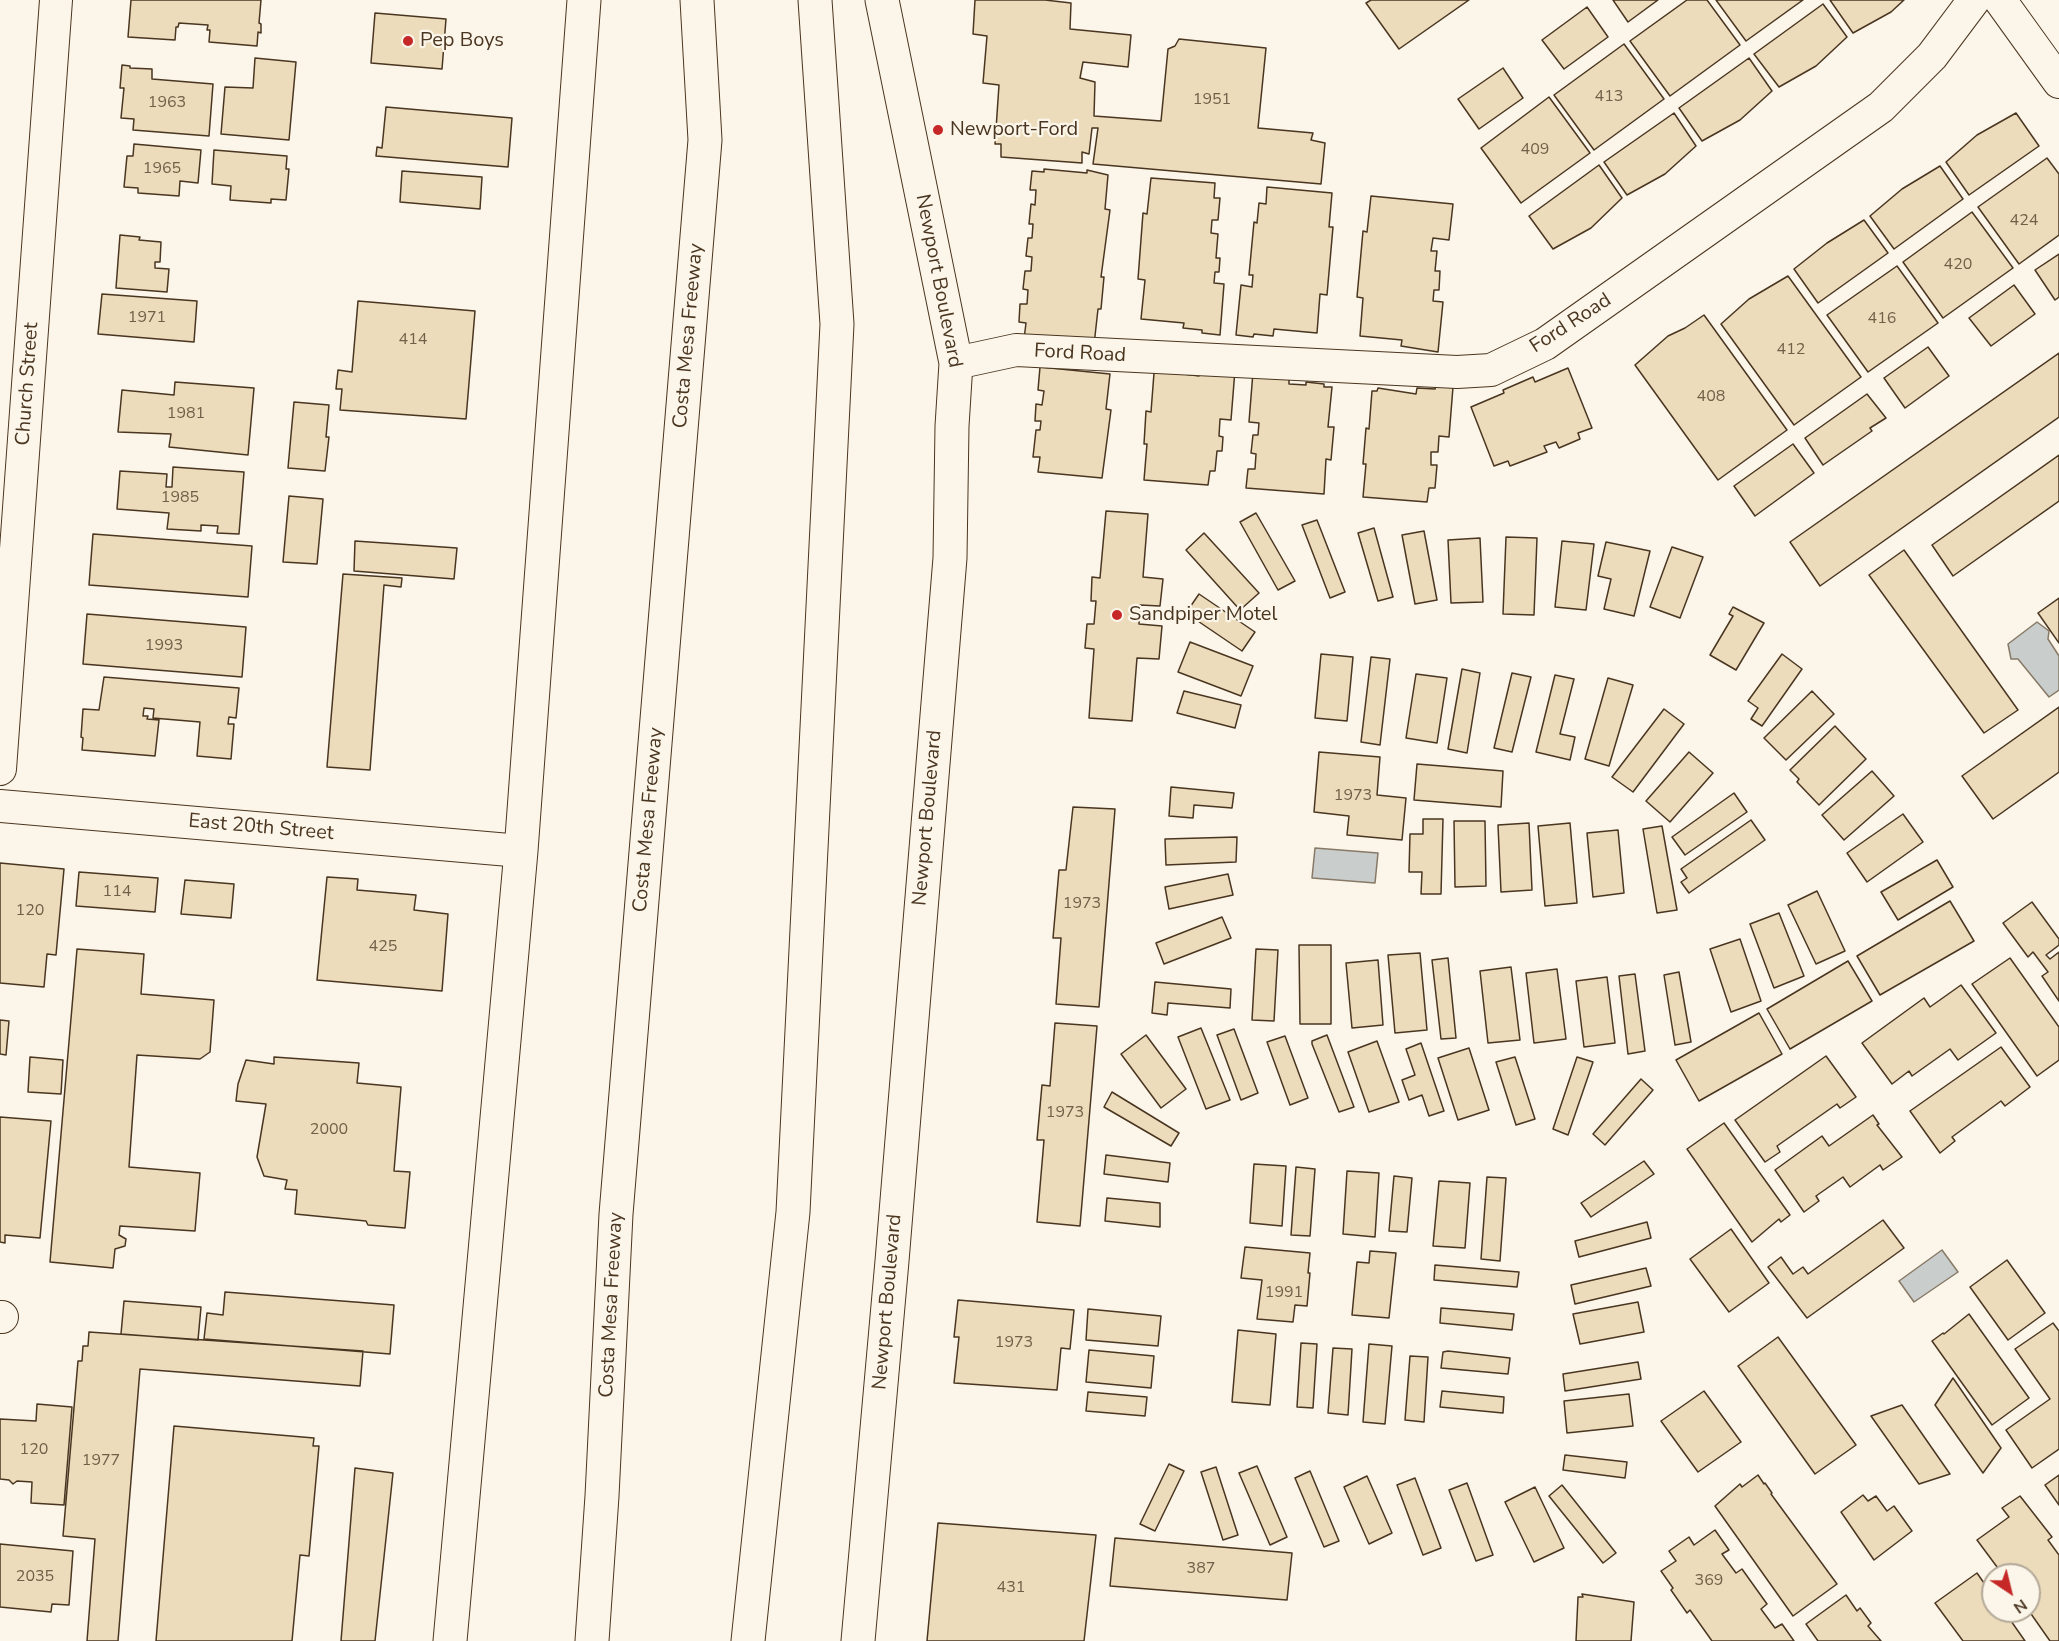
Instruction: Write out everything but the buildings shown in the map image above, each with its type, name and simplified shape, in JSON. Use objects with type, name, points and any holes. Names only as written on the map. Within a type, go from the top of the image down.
[{"type":"main road","points":[[450,1641],[521,851],[584,0]]},
{"type":"main road","name":"Costa Mesa Freeway","points":[[592,1641],[602,1496],[616,1214],[705,140],[697,0]]},
{"type":"main road","points":[[748,1641],[793,1212],[837,324],[815,0]]},
{"type":"main road","name":"Newport Boulevard","points":[[858,1641],[949,570],[952,426],[956,363],[882,0]]},
{"type":"street","name":"Church Street","points":[[0,769],[56,0]]},
{"type":"street","name":"Ford Road","points":[[956,363],[1016,350],[1457,372],[1491,370],[1545,344],[1881,107],[1932,56],[1974,0]]},
{"type":"street","points":[[2000,0],[2059,82]]},
{"type":"street","name":"East 20th Street","points":[[0,806],[521,851]]},
{"type":"shaded area","points":[[2037,622],[2049,631],[2048,639],[2059,656],[2059,690],[2049,697],[2018,659],[2011,659],[2008,644]]},
{"type":"shaded area","points":[[1315,848],[1378,853],[1375,883],[1312,878]]},
{"type":"shaded area","points":[[1942,1250],[1958,1272],[1914,1302],[1899,1281]]},
{"type":"place","name":"Pep Boys","points":[[408,41]]},
{"type":"place","name":"Newport-Ford","points":[[938,130]]},
{"type":"place","name":"Sandpiper Motel","points":[[1117,615]]}]
